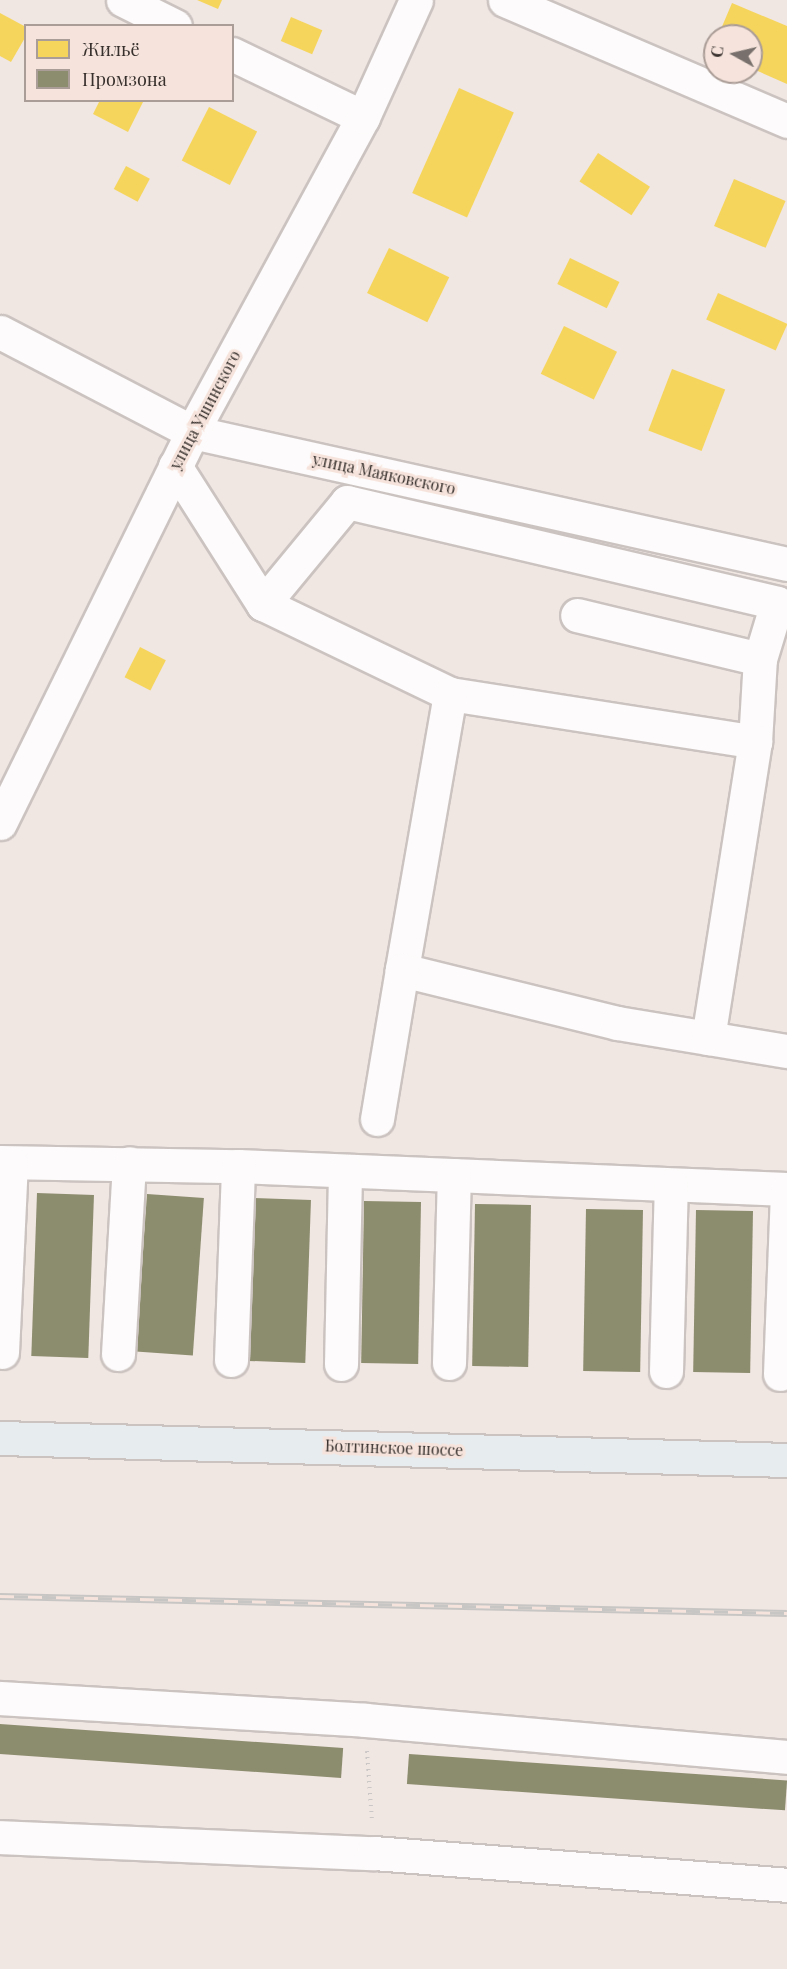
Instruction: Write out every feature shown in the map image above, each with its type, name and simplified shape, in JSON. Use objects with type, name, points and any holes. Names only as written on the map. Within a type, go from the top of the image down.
[{"type":"main road","name":"Болтинское шоссе","points":[[0,1438],[787,1460]]},
{"type":"street","points":[[123,0],[171,24]]},
{"type":"street","name":"улица Ушинского","points":[[0,823],[192,432],[363,117],[416,0]]},
{"type":"street","points":[[505,0],[787,121]]},
{"type":"street","points":[[234,55],[363,117]]},
{"type":"street","name":"улица Маяковского","points":[[0,333],[192,432],[787,564]]},
{"type":"street","points":[[175,466],[263,604],[450,694],[755,742]]},
{"type":"street","points":[[263,604],[347,502],[782,605],[760,659],[755,742],[708,1038]]},
{"type":"street","points":[[577,615],[760,659]]},
{"type":"street","points":[[377,1119],[450,694]]},
{"type":"street","points":[[402,970],[617,1023],[787,1051]]},
{"type":"street","points":[[2,1352],[5,1162],[238,1166],[787,1190],[780,1374]]},
{"type":"street","points":[[118,1354],[129,1163]]},
{"type":"street","points":[[231,1360],[238,1166]]},
{"type":"street","points":[[341,1364],[345,1171]]},
{"type":"street","points":[[449,1363],[454,1175]]},
{"type":"street","points":[[666,1371],[671,1185]]},
{"type":"street","points":[[0,1698],[365,1720],[787,1757]]},
{"type":"street","points":[[0,1837],[374,1853],[787,1885]]},
{"type":"path","points":[[365,1720],[374,1853]]},
{"type":"building: Жильё","points":[[197,0],[222,0],[218,9]]},
{"type":"building: Жильё","points":[[732,3],[787,26],[787,84],[763,73],[763,24],[723,24]]},
{"type":"building: Жильё","points":[[0,13],[24,26],[24,39],[11,62],[0,56]]},
{"type":"building: Жильё","points":[[291,17],[322,30],[312,54],[281,41]]},
{"type":"building: Жильё","points":[[459,88],[514,112],[467,217],[412,193]]},
{"type":"building: Жильё","points":[[99,102],[143,102],[128,132],[93,114]]},
{"type":"building: Жильё","points":[[209,107],[257,132],[230,185],[182,160]]},
{"type":"building: Жильё","points":[[598,153],[650,187],[631,215],[579,182]]},
{"type":"building: Жильё","points":[[126,166],[150,179],[138,202],[114,189]]},
{"type":"building: Жильё","points":[[734,179],[786,201],[766,248],[714,226]]},
{"type":"building: Жильё","points":[[389,248],[449,277],[427,322],[367,293]]},
{"type":"building: Жильё","points":[[570,258],[619,282],[607,308],[557,284]]},
{"type":"building: Жильё","points":[[718,293],[787,324],[776,350],[706,319]]},
{"type":"building: Жильё","points":[[564,326],[617,352],[594,399],[541,374]]},
{"type":"building: Жильё","points":[[672,369],[725,389],[702,451],[648,431]]},
{"type":"building: Жильё","points":[[140,647],[166,660],[150,690],[125,677]]},
{"type":"building: Промзона","points":[[37,1193],[94,1195],[88,1358],[31,1356]]},
{"type":"building: Промзона","points":[[147,1194],[204,1198],[193,1356],[136,1352]]},
{"type":"building: Промзона","points":[[254,1198],[311,1200],[305,1363],[248,1361]]},
{"type":"building: Промзона","points":[[364,1201],[421,1202],[418,1364],[361,1363]]},
{"type":"building: Промзона","points":[[475,1204],[531,1205],[528,1367],[472,1366]]},
{"type":"building: Промзона","points":[[586,1209],[643,1210],[640,1372],[583,1371]]},
{"type":"building: Промзона","points":[[696,1210],[753,1211],[750,1373],[693,1372]]},
{"type":"building: Промзона","points":[[0,1724],[343,1748],[341,1778],[0,1754]]},
{"type":"building: Промзона","points":[[409,1754],[787,1780],[785,1810],[407,1784]]},
{"type":"railway","points":[[0,1596],[787,1613]]}]
